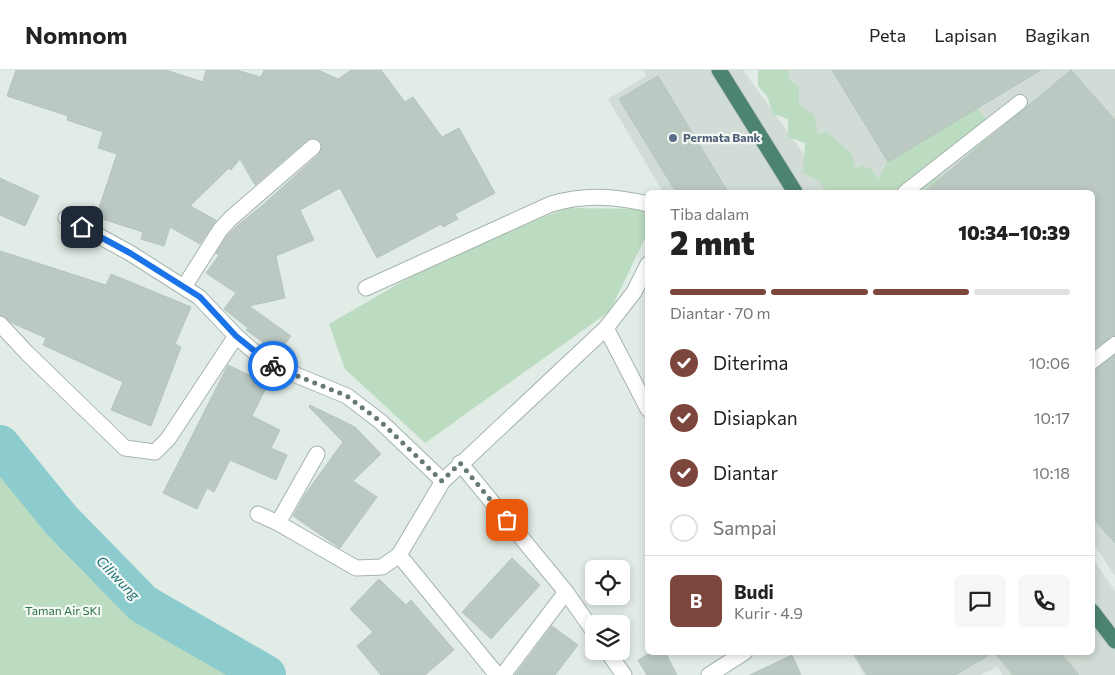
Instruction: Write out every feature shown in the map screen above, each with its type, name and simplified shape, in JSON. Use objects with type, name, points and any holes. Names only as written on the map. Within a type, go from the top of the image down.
[{"type":"highway","points":[[719,70],[794,190]]},
{"type":"highway","points":[[1095,615],[1115,641]]},
{"type":"street","points":[[184,287],[220,230],[230,219],[313,147]]},
{"type":"street","points":[[366,288],[551,204],[569,199],[616,197],[645,203]]},
{"type":"street","points":[[66,218],[130,253],[200,297],[236,336],[268,363],[347,396],[381,422],[442,481]]},
{"type":"street","points":[[258,514],[278,523],[356,568],[382,567],[398,555],[442,481],[606,328],[634,292],[645,270]]},
{"type":"street","points":[[0,324],[27,353],[125,448],[141,452],[155,452],[168,439],[236,336]]},
{"type":"street","points":[[606,328],[645,403]]},
{"type":"street","points":[[278,523],[317,454]]},
{"type":"street","points":[[460,463],[566,592],[585,619]]},
{"type":"street","points":[[398,555],[497,675]]},
{"type":"street","points":[[503,675],[566,592]]},
{"type":"street","points":[[709,675],[740,655]]},
{"type":"street","points":[[613,660],[624,675]]},
{"type":"lane","points":[[908,190],[1020,102]]},
{"type":"lane","points":[[1095,360],[1115,344]]},
{"type":"shaded area","points":[[643,70],[743,70],[830,190],[662,190],[608,99],[646,76]]},
{"type":"shaded area","points":[[774,70],[1115,70],[1115,576],[1095,546],[1095,190],[856,190]]},
{"type":"shaded area","points":[[1095,562],[1115,591],[1115,675],[1002,675],[998,667],[980,675],[864,675],[853,655],[1095,655]]},
{"type":"green space","points":[[758,70],[789,70],[789,80],[799,87],[799,105],[814,115],[818,134],[827,132],[852,154],[855,169],[862,166],[871,169],[878,179],[899,142],[976,106],[987,121],[988,141],[946,166],[935,183],[922,190],[826,190],[819,181],[803,173],[805,143],[788,137],[788,119],[773,114],[767,96],[758,86]]},
{"type":"green space","points":[[568,208],[645,209],[645,238],[610,311],[425,443],[345,369],[329,324],[462,247]]},
{"type":"green space","name":"Taman Air SKI","points":[[0,444],[139,600],[266,675],[0,675]]},
{"type":"building","points":[[16,70],[166,70],[203,82],[206,70],[236,70],[261,77],[264,70],[318,70],[338,79],[351,70],[381,70],[405,102],[413,97],[442,137],[459,128],[495,193],[455,214],[458,219],[443,227],[441,224],[377,258],[340,188],[300,210],[314,240],[276,256],[285,298],[249,306],[291,336],[278,353],[246,330],[248,328],[224,309],[236,293],[206,273],[219,255],[216,253],[227,236],[319,154],[322,146],[320,141],[312,138],[307,140],[255,185],[240,159],[231,170],[229,168],[190,206],[216,220],[200,244],[170,227],[164,246],[141,239],[143,232],[96,217],[117,154],[98,148],[103,132],[67,120],[68,116],[7,96]]},
{"type":"building","points":[[832,70],[1041,70],[888,162]]},
{"type":"building","points":[[1071,70],[1115,120],[1115,335],[1095,348],[1095,190],[926,190]]},
{"type":"building","points":[[658,76],[727,190],[675,190],[619,99]]},
{"type":"building","points":[[0,178],[39,196],[25,226],[0,215]]},
{"type":"building","points":[[0,251],[106,285],[111,274],[191,307],[175,344],[181,347],[151,426],[111,410],[123,382],[43,345],[46,338],[12,323],[0,315]]},
{"type":"building","points":[[1115,355],[1115,543],[1095,520],[1095,369]]},
{"type":"building","points":[[228,365],[268,384],[252,416],[280,430],[271,448],[287,455],[276,480],[230,460],[214,492],[207,488],[197,509],[163,493]]},
{"type":"building","points":[[310,405],[355,427],[381,454],[353,481],[377,497],[340,548],[293,516],[306,493],[343,442],[309,407]]},
{"type":"building","points":[[512,558],[540,585],[491,639],[462,612]]},
{"type":"building","points":[[379,579],[406,605],[411,600],[454,650],[425,675],[381,675],[357,646],[373,632],[350,609]]},
{"type":"building","points":[[552,626],[578,645],[555,675],[515,675]]},
{"type":"building","points":[[647,655],[667,655],[677,675],[647,675],[638,660]]},
{"type":"building","points":[[792,655],[801,675],[750,675]]},
{"type":"building","points":[[855,655],[989,655],[955,675],[867,675]]},
{"type":"building","points":[[996,655],[1062,655],[1079,675],[1013,675]]},
{"type":"waterway","name":"Ciliwung","points":[[0,445],[61,520],[143,604],[266,675]]},
{"type":"way so far","points":[[273,366],[347,396],[381,422],[442,481],[460,463],[507,520]]},
{"type":"place","name":"Permata Bank","points":[[673,138]]},
{"type":"route","points":[[82,227],[130,253],[200,297],[236,336],[273,366]]}]
